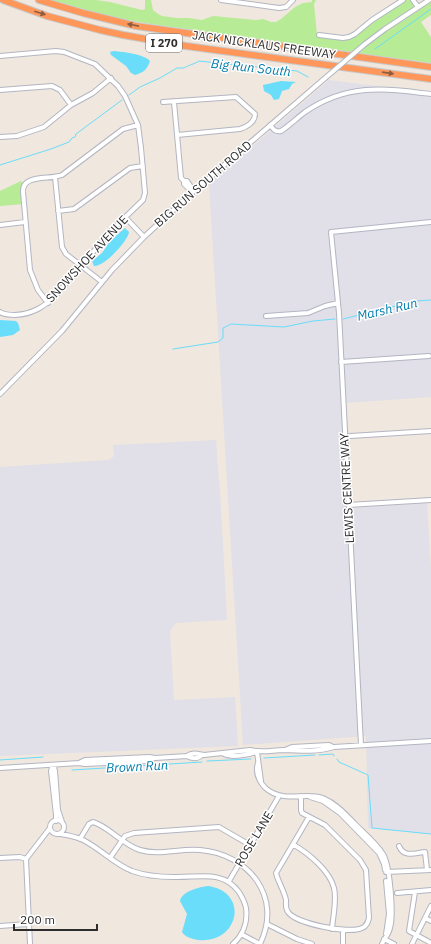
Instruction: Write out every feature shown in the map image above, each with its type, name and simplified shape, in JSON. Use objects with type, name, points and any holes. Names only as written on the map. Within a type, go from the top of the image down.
[{"type":"highway","name":"JACK NICKLAUS FREEWAY","points":[[3,0],[76,24],[131,37],[186,46],[431,79]]},
{"type":"highway","name":"JACK NICKLAUS FREEWAY","points":[[39,0],[136,26],[431,67]]},
{"type":"street","points":[[220,0],[279,8],[286,7],[293,0]]},
{"type":"street","points":[[319,35],[343,38],[349,37],[403,0]]},
{"type":"street","points":[[413,0],[418,7]]},
{"type":"street","name":"BIG RUN SOUTH ROAD","points":[[0,394],[62,332],[102,282],[144,237],[193,190],[365,44],[429,0]]},
{"type":"street","points":[[0,56],[60,51],[95,64],[111,78],[125,96],[138,125],[143,166],[130,168],[74,209],[58,211]]},
{"type":"street","points":[[0,137],[17,136],[44,127],[71,105],[92,93],[111,78]]},
{"type":"street","points":[[0,90],[54,86],[60,90],[71,105]]},
{"type":"street","points":[[270,125],[274,130],[281,131],[306,112],[329,99],[346,93],[363,90],[394,90],[431,94]]},
{"type":"street","points":[[163,102],[236,97],[254,112],[255,115],[254,119],[247,127],[240,130],[177,135]]},
{"type":"street","points":[[174,102],[181,178],[184,181],[184,184],[193,190]]},
{"type":"street","points":[[48,303],[38,290],[32,276],[25,222],[23,189],[30,180],[55,178],[67,172],[123,129],[138,125]]},
{"type":"street","name":"SNOWSHOE AVENUE","points":[[0,312],[8,315],[23,314],[37,310],[48,303],[112,230],[142,201],[145,195],[143,166]]},
{"type":"street","points":[[55,178],[62,247],[66,254],[102,282]]},
{"type":"street","points":[[125,217],[144,237]]},
{"type":"street","points":[[0,224],[25,222]]},
{"type":"street","name":"LEWIS CENTRE WAY","points":[[361,745],[338,303],[331,232],[431,222]]},
{"type":"street","points":[[266,316],[308,313],[324,306],[338,303]]},
{"type":"street","points":[[341,362],[429,356]]},
{"type":"street","points":[[350,436],[431,431]]},
{"type":"street","points":[[348,505],[431,500]]},
{"type":"street","points":[[0,768],[79,763],[85,760],[155,758],[187,756],[199,753],[202,755],[224,754],[228,752],[250,750],[257,752],[285,750],[292,752],[321,750],[334,747],[431,741]]},
{"type":"street","points":[[257,752],[261,781],[264,787],[270,792],[279,796],[308,796],[323,801],[340,813],[379,853],[387,874],[389,914],[384,940]]},
{"type":"street","points":[[53,765],[51,771],[56,821]]},
{"type":"street","points":[[53,765],[55,771],[58,810],[64,829],[70,835]]},
{"type":"street","name":"ROSE LANE","points":[[229,881],[279,796]]},
{"type":"street","points":[[301,796],[301,810],[304,814],[325,825],[360,860],[366,870],[370,913],[366,925],[358,929],[332,929],[295,918],[286,910],[285,899],[276,873],[294,845],[309,817]]},
{"type":"street","points":[[30,944],[26,859],[45,836],[52,823],[56,821],[62,822]]},
{"type":"street","points":[[80,839],[81,835],[89,824],[93,822],[132,847],[148,852],[204,850],[224,855],[250,872],[260,886],[267,905],[268,924],[260,944],[241,934]]},
{"type":"street","points":[[110,858],[125,836],[134,832],[219,827],[250,845]]},
{"type":"street","points":[[50,828],[53,833]]},
{"type":"street","points":[[60,834],[64,829]]},
{"type":"street","points":[[45,836],[53,833],[70,835],[80,839],[119,864],[132,870],[156,877],[212,876],[229,881],[240,893],[245,905],[246,916],[241,934],[233,944]]},
{"type":"street","points":[[294,845],[305,851],[328,875],[331,881],[334,889],[332,929]]},
{"type":"street","points":[[387,874],[429,870],[425,852],[406,854],[401,851],[399,846]]},
{"type":"street","points":[[0,858],[20,857],[26,859]]},
{"type":"street","points":[[397,893],[431,890]]},
{"type":"street","points":[[414,892],[409,931],[431,943]]},
{"type":"street","points":[[412,944],[431,906]]},
{"type":"street","points":[[425,918],[431,921]]},
{"type":"street","points":[[0,926],[28,924]]},
{"type":"street","points":[[268,924],[312,944]]},
{"type":"street","points":[[344,930],[344,944]]},
{"type":"street","points":[[384,940],[388,944]]},
{"type":"street","points":[[384,940],[394,944]]},
{"type":"shaded area","points":[[329,80],[431,93],[431,397],[346,403],[352,508],[427,503],[431,570],[431,834],[368,828],[366,736],[243,745],[209,184]]},
{"type":"shaded area","points":[[216,440],[227,620],[176,623],[170,631],[174,700],[235,697],[238,746],[0,756],[0,467],[109,460],[114,456],[113,445]]},
{"type":"green space","points":[[51,0],[96,0],[142,10],[145,9],[145,0],[151,0],[153,10],[162,16],[202,20],[213,16],[256,20],[263,19],[276,22],[295,7],[303,3],[312,2],[312,0],[316,0],[314,4],[317,35],[347,39],[405,0],[412,0],[414,4],[413,7],[380,29],[352,52],[151,24],[111,17]]},
{"type":"green space","points":[[431,2],[431,15],[421,22],[431,37],[431,63],[358,53],[383,33]]},
{"type":"green space","points":[[21,181],[25,184],[24,204],[0,206],[0,191]]},
{"type":"water","points":[[114,51],[143,57],[150,61],[148,67],[141,73],[135,75],[111,55],[110,52]]},
{"type":"water","points":[[281,81],[296,82],[292,84],[289,89],[282,91],[279,99],[274,100],[271,95],[264,91],[263,85]]},
{"type":"water","points":[[125,228],[129,232],[125,241],[109,258],[94,266],[92,261],[102,253],[110,241]]},
{"type":"water","points":[[0,320],[16,321],[20,330],[13,335],[0,337]]},
{"type":"water","points":[[208,886],[221,890],[230,898],[234,907],[234,917],[230,926],[223,934],[212,939],[198,940],[185,935],[182,932],[187,914],[180,901],[181,898],[188,892]]},
{"type":"waterway","name":"Big Run South","points":[[375,49],[431,9]]},
{"type":"waterway","name":"Big Run South","points":[[129,95],[140,87],[177,68],[184,68],[199,61],[297,71],[308,77]]},
{"type":"waterway","name":"Big Run South","points":[[0,165],[69,142],[75,137],[76,134],[122,100]]},
{"type":"waterway","name":"Marsh Run","points":[[343,319],[416,301],[431,300]]},
{"type":"waterway","name":"Marsh Run","points":[[173,349],[218,342],[223,338],[223,328],[231,324],[284,327],[313,321],[335,319]]},
{"type":"waterway","name":"Brown Run","points":[[319,755],[333,754],[334,756]]},
{"type":"waterway","name":"Brown Run","points":[[264,758],[315,755]]},
{"type":"waterway","name":"Brown Run","points":[[0,760],[43,757]]},
{"type":"waterway","name":"Brown Run","points":[[207,761],[251,759]]},
{"type":"waterway","name":"Brown Run","points":[[337,759],[339,762],[368,775],[372,828],[431,834]]},
{"type":"waterway","name":"Brown Run","points":[[72,770],[202,762]]}]
